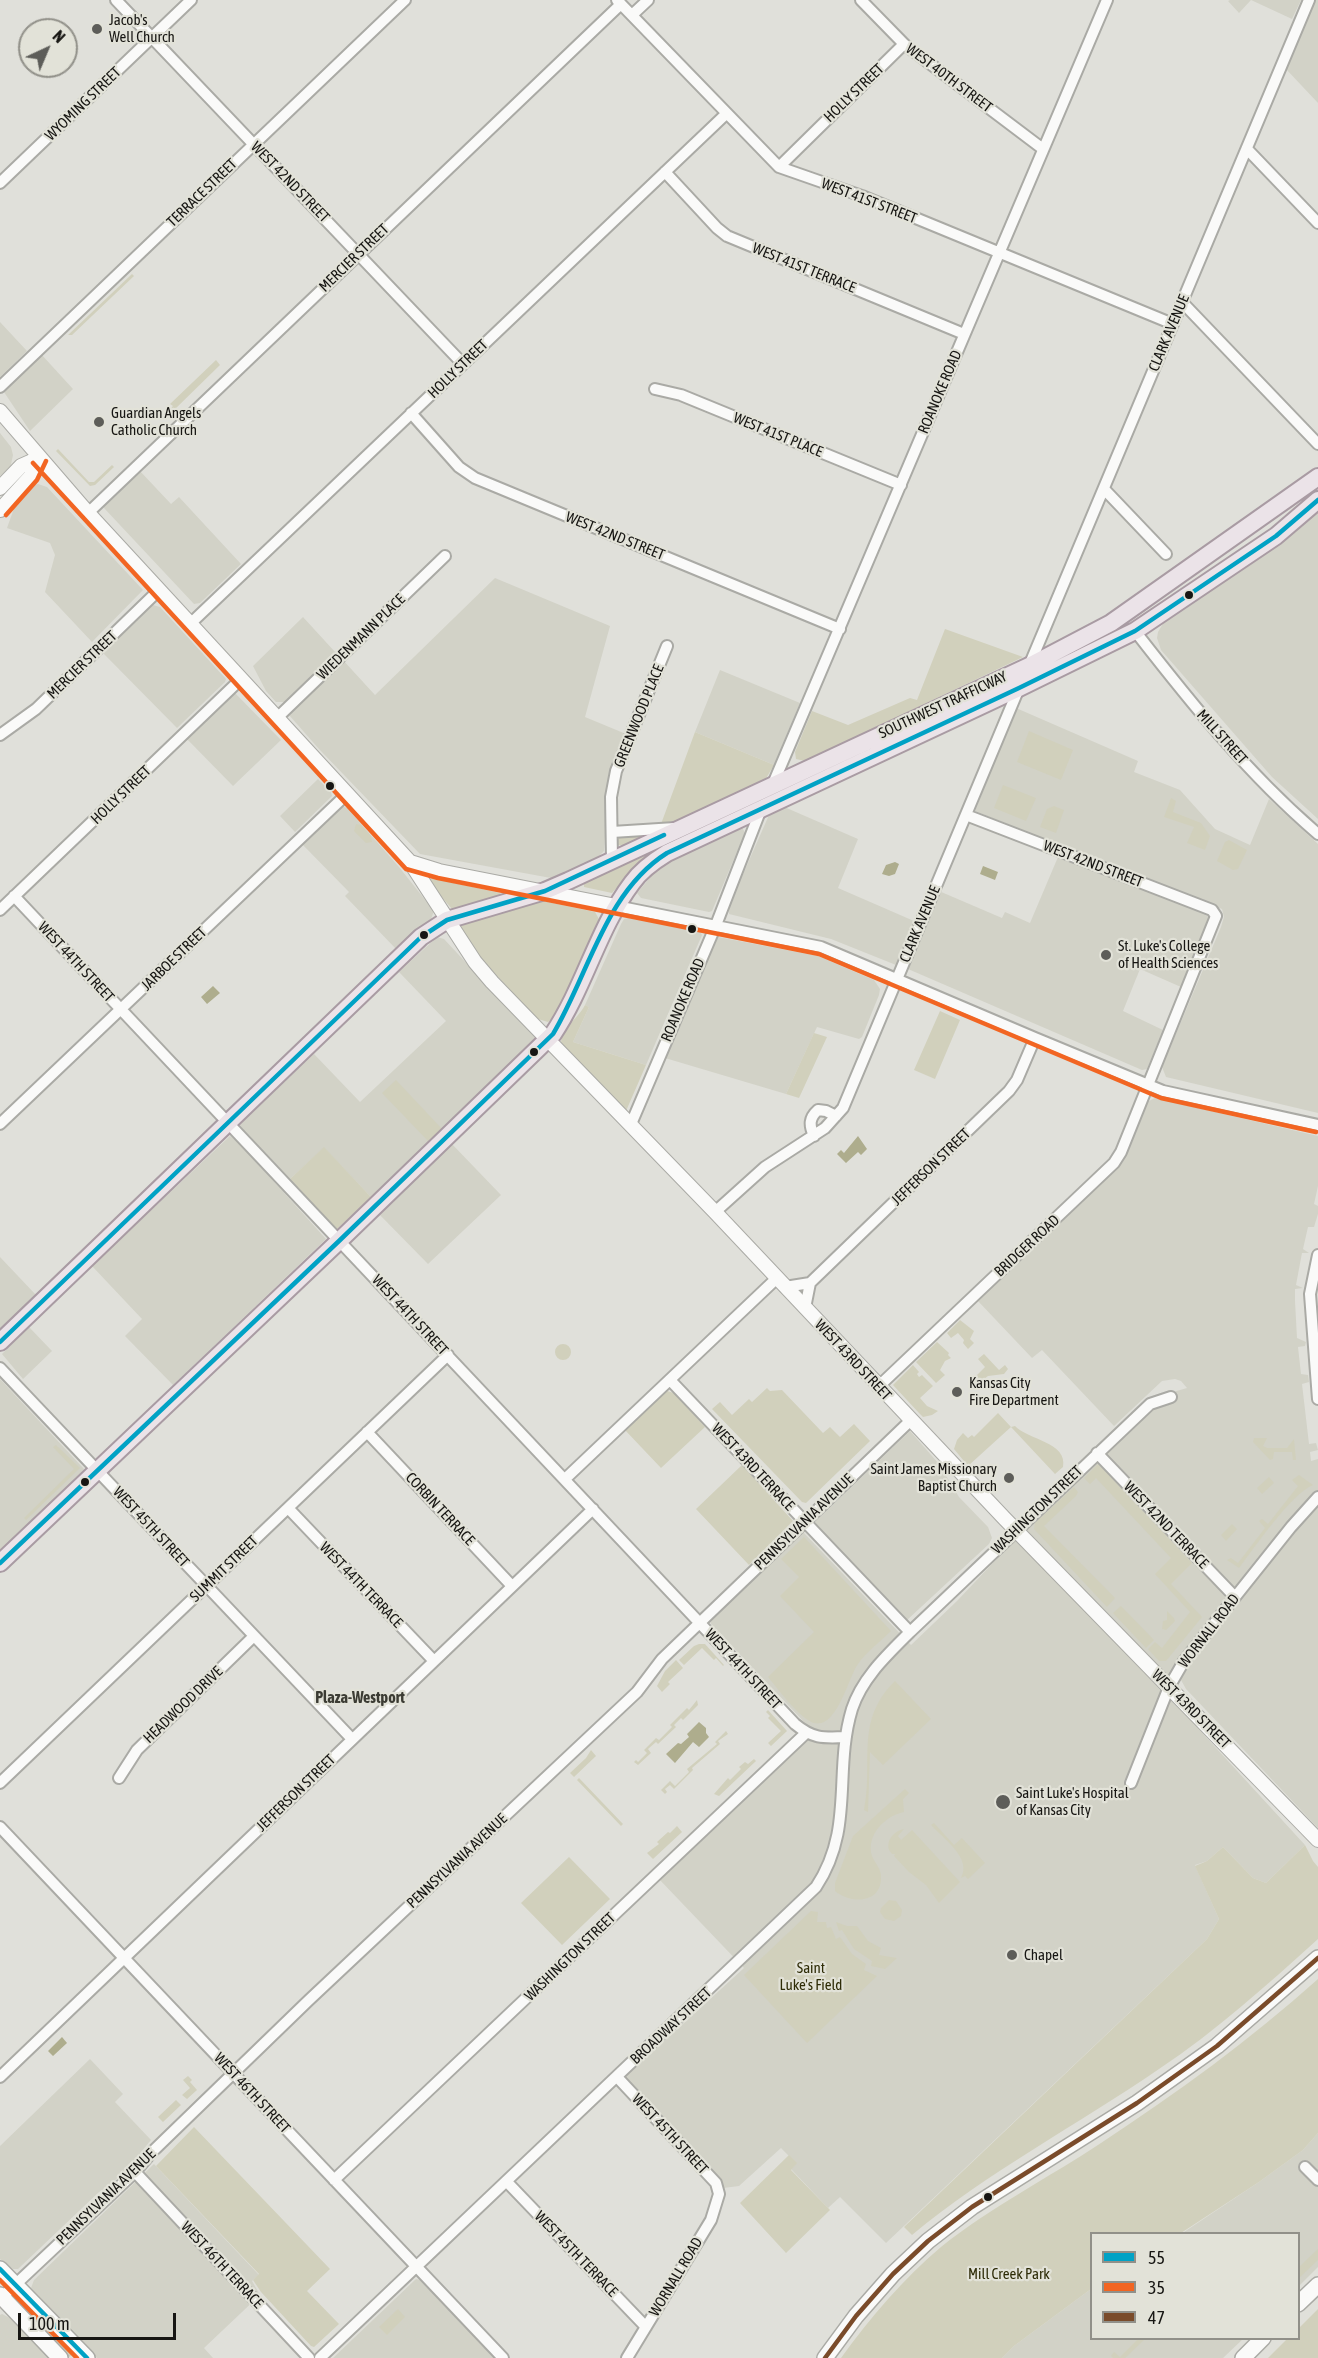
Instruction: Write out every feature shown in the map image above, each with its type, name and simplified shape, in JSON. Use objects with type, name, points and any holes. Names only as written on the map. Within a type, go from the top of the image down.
[{"type":"main road","name":"SOUTHWEST TRAFFICWAY","points":[[0,1342],[421,938],[447,920],[544,891],[1029,666],[1112,623],[1318,477]]},
{"type":"main road","name":"SOUTHWEST TRAFFICWAY","points":[[0,1563],[548,1039],[567,1014],[616,906],[643,871],[667,853],[1135,631],[1276,536],[1318,500]]},
{"type":"main road","points":[[1112,623],[1135,631],[1138,620],[1151,604],[1155,594]]},
{"type":"main road","points":[[825,2358],[855,2316],[893,2274],[928,2241],[972,2207],[1137,2103],[1217,2046],[1318,1958]]},
{"type":"main road","points":[[0,2268],[87,2358]]},
{"type":"main road","points":[[1300,2303],[1318,2285]]},
{"type":"main road","points":[[1,2297],[60,2358]]},
{"type":"main road","points":[[1243,2358],[1261,2340]]},
{"type":"street","name":"WEST 42ND STREET","points":[[116,0],[463,364]]},
{"type":"street","name":"WYOMING STREET","points":[[0,183],[191,0]]},
{"type":"street","name":"TERRACE STREET","points":[[0,387],[405,0]]},
{"type":"street","points":[[632,15],[648,0]]},
{"type":"street","name":"WEST 40TH STREET","points":[[861,0],[904,44],[1043,149]]},
{"type":"street","name":"ROANOKE ROAD","points":[[773,784],[1107,0]]},
{"type":"street","name":"CLARK AVENUE","points":[[1029,666],[1309,0]]},
{"type":"street","name":"WEST 41ST STREET","points":[[619,2],[779,167],[862,196],[1173,324]]},
{"type":"street","name":"MERCIER STREET","points":[[88,513],[619,2]]},
{"type":"street","name":"HOLLY STREET","points":[[779,167],[904,44]]},
{"type":"street","name":"HOLLY STREET","points":[[190,624],[726,114]]},
{"type":"street","points":[[1247,148],[1318,223]]},
{"type":"street","name":"WEST 41ST TERRACE","points":[[665,172],[727,236],[964,334]]},
{"type":"street","points":[[1182,302],[1318,444]]},
{"type":"street","name":"WEST 41ST PLACE","points":[[655,389],[681,395],[901,485]]},
{"type":"street","name":"WEST 43RD STREET","points":[[0,411],[88,513],[410,862],[475,962],[715,1212],[910,1421],[1318,1840]]},
{"type":"street","name":"WEST 42ND STREET","points":[[411,413],[459,466],[475,478],[840,628]]},
{"type":"street","points":[[0,488],[21,466],[39,458]]},
{"type":"street","points":[[0,510],[31,476],[39,458]]},
{"type":"street","points":[[1104,489],[1166,554]]},
{"type":"street","name":"WIEDENMANN PLACE","points":[[277,718],[445,556]]},
{"type":"street","name":"MERCIER STREET","points":[[0,735],[36,709],[159,590]]},
{"type":"street","name":"MILL STREET","points":[[1135,631],[1203,717],[1267,787],[1318,834]]},
{"type":"street","name":"GREENWOOD PLACE","points":[[612,860],[611,797],[616,771],[667,646]]},
{"type":"street","name":"HOLLY STREET","points":[[0,910],[241,679]]},
{"type":"street","name":"CLARK AVENUE","points":[[715,1212],[765,1167],[814,1136],[843,1108],[1019,688]]},
{"type":"street","name":"JARBOE STREET","points":[[0,1124],[347,794]]},
{"type":"street","name":"ROANOKE ROAD","points":[[631,1124],[716,926],[761,809]]},
{"type":"street","name":"WEST 42ND STREET","points":[[966,815],[1212,910],[1216,916]]},
{"type":"street","points":[[612,832],[681,827]]},
{"type":"street","points":[[410,862],[438,872],[821,947],[1163,1091],[1318,1125]]},
{"type":"street","name":"WEST 44TH STREET","points":[[14,896],[806,1733]]},
{"type":"street","name":"BRIDGER ROAD","points":[[878,1387],[1114,1163],[1121,1152],[1216,916]]},
{"type":"street","name":"JEFFERSON STREET","points":[[810,1283],[1009,1091],[1017,1080],[1035,1038]]},
{"type":"street","points":[[814,1136],[810,1122],[811,1116],[818,1110],[836,1116]]},
{"type":"street","points":[[1318,1255],[1310,1294],[1318,1399]]},
{"type":"street","points":[[565,1479],[670,1380],[781,1283],[810,1283],[805,1308]]},
{"type":"street","name":"SUMMIT STREET","points":[[0,1783],[448,1356]]},
{"type":"street","name":"WEST 45TH STREET","points":[[0,1368],[352,1739]]},
{"type":"street","name":"WEST 43RD TERRACE","points":[[670,1380],[910,1632]]},
{"type":"street","name":"WASHINGTON STREET","points":[[910,1632],[1150,1404],[1171,1397]]},
{"type":"street","name":"PENNSYLVANIA AVENUE","points":[[1,2297],[135,2172],[149,2155],[233,2073],[637,1692],[662,1659],[910,1421]]},
{"type":"street","name":"CORBIN TERRACE","points":[[367,1432],[512,1586]]},
{"type":"street","name":"WEST 42ND TERRACE","points":[[1097,1453],[1235,1597]]},
{"type":"street","name":"WORNALL ROAD","points":[[1131,1783],[1168,1687],[1184,1661],[1291,1527],[1318,1497]]},
{"type":"street","name":"WEST 44TH TERRACE","points":[[288,1508],[434,1661]]},
{"type":"street","name":"JEFFERSON STREET","points":[[0,2077],[593,1509]]},
{"type":"street","name":"BROADWAY STREET","points":[[320,2358],[800,1904],[820,1880],[834,1852],[840,1829],[846,1737],[852,1708],[864,1684],[881,1661],[910,1632]]},
{"type":"street","name":"HEADWOOD DRIVE","points":[[119,1778],[137,1749],[254,1636]]},
{"type":"street","points":[[806,1733],[821,1738],[846,1737]]},
{"type":"street","name":"WASHINGTON STREET","points":[[334,2180],[806,1733]]},
{"type":"street","name":"WEST 46TH STREET","points":[[0,1827],[503,2358]]},
{"type":"street","name":"WEST 45TH STREET","points":[[617,2077],[716,2183],[719,2194]]},
{"type":"street","points":[[1305,2167],[1318,2180]]},
{"type":"street","name":"WEST 46TH TERRACE","points":[[135,2172],[309,2358]]},
{"type":"street","name":"WEST 45TH TERRACE","points":[[507,2181],[645,2327]]},
{"type":"street","name":"WORNALL ROAD","points":[[627,2358],[711,2220],[719,2194]]},
{"type":"shaded area","points":[[1251,0],[1239,13],[1228,1]]},
{"type":"shaded area","points":[[1251,0],[1301,0],[1292,19]]},
{"type":"shaded area","points":[[1318,0],[1318,103],[1285,68],[1311,4]]},
{"type":"shaded area","points":[[0,322],[27,351],[0,377]]},
{"type":"shaded area","points":[[41,354],[73,389],[30,431],[4,392]]},
{"type":"shaded area","points":[[0,433],[11,447],[13,455],[10,469],[0,476]]},
{"type":"shaded area","points":[[139,470],[171,504],[179,497],[241,564],[200,603],[194,604],[104,508],[105,502]]},
{"type":"shaded area","points":[[38,484],[47,487],[143,590],[92,642],[45,592],[55,555],[50,543],[7,528],[17,500],[29,487]]},
{"type":"shaded area","points":[[1318,510],[1318,819],[1272,777],[1161,650],[1157,638],[1164,622],[1224,582]]},
{"type":"shaded area","points":[[495,578],[610,626],[585,717],[626,734],[609,780],[604,851],[597,858],[551,878],[420,854],[289,715],[289,712],[342,659],[375,695]]},
{"type":"shaded area","points":[[153,605],[160,607],[226,679],[177,728],[103,653]]},
{"type":"shaded area","points":[[303,617],[336,653],[284,702],[276,702],[266,691],[253,666]]},
{"type":"shaded area","points":[[720,670],[800,703],[774,765],[695,732]]},
{"type":"shaded area","points":[[235,693],[281,740],[233,786],[186,738]]},
{"type":"shaded area","points":[[1016,708],[1138,761],[1134,772],[1180,790],[1215,829],[1250,845],[1269,799],[1318,844],[1318,1113],[1166,1077],[1162,1067],[1221,927],[1224,917],[1222,909],[1085,855],[1080,866],[1206,914],[1209,919],[1181,987],[1140,969],[1123,1011],[1163,1030],[1147,1069],[1142,1070],[908,969],[939,891],[1002,918],[1005,912],[1030,923],[1058,857],[1062,846],[975,811]]},
{"type":"shaded area","points":[[318,779],[332,796],[295,832],[280,816]]},
{"type":"shaded area","points":[[342,806],[347,808],[399,867],[434,911],[431,919],[397,950],[345,896],[349,892],[301,843]]},
{"type":"shaded area","points":[[782,806],[858,839],[838,888],[914,921],[896,965],[831,939],[729,914],[729,906],[769,815]]},
{"type":"shaded area","points":[[742,827],[745,833],[712,911],[641,898],[637,893],[671,858]]},
{"type":"shaded area","points":[[895,862],[899,864],[895,874],[889,876],[882,874],[886,865]]},
{"type":"shaded area","points":[[983,866],[998,872],[995,880],[980,874]]},
{"type":"shaded area","points":[[629,918],[700,932],[702,935],[646,1065],[573,1042],[589,1007],[585,1005],[621,924],[624,919]]},
{"type":"shaded area","points":[[437,937],[444,939],[537,1039],[371,1197],[324,1148],[290,1179],[240,1125],[314,1054],[360,1102],[446,1021],[399,972]]},
{"type":"shaded area","points":[[718,937],[818,956],[874,980],[880,989],[879,995],[862,1037],[859,1039],[817,1027],[786,1094],[665,1058]]},
{"type":"shaded area","points":[[213,986],[220,993],[207,1004],[201,997]]},
{"type":"shaded area","name":"Saint Luke's Hospital of Kansas City","points":[[1155,1098],[1318,1136],[1318,1186],[1314,1204],[1318,1206],[1318,1214],[1314,1227],[1308,1227],[1303,1249],[1309,1253],[1302,1253],[1296,1285],[1303,1288],[1295,1289],[1295,1301],[1297,1338],[1306,1342],[1305,1346],[1298,1347],[1301,1374],[1308,1375],[1309,1382],[1302,1384],[1309,1444],[1316,1443],[1318,1450],[1310,1452],[1311,1461],[1318,1459],[1318,1490],[1281,1531],[1170,1672],[1162,1689],[1305,1845],[1266,1883],[1253,1878],[1223,1847],[1207,1861],[1195,1865],[1219,1919],[1207,1939],[886,2243],[840,2197],[828,2208],[791,2169],[796,2163],[781,2148],[739,2186],[723,2188],[715,2175],[625,2077],[744,1968],[658,1878],[805,1740],[807,1725],[710,1621],[801,1533],[804,1533],[911,1645],[1159,1396],[1187,1388],[1181,1381],[1175,1379],[1162,1381],[1114,1426],[1042,1350],[1032,1358],[977,1300],[1123,1158],[1147,1102]]},
{"type":"shaded area","points":[[230,1136],[326,1239],[173,1385],[125,1336],[142,1319],[92,1266]]},
{"type":"shaded area","points":[[858,1136],[867,1149],[861,1155],[858,1152],[846,1163],[837,1154],[841,1150],[844,1153]]},
{"type":"shaded area","points":[[450,1142],[501,1195],[428,1264],[377,1212]]},
{"type":"shaded area","points":[[0,1257],[36,1295],[0,1330]]},
{"type":"shaded area","points":[[29,1327],[52,1351],[23,1379],[2,1354]]},
{"type":"shaded area","points":[[0,1379],[84,1469],[0,1551]]},
{"type":"shaded area","points":[[910,1431],[939,1464],[959,1497],[988,1527],[992,1538],[989,1544],[906,1621],[814,1523]]},
{"type":"shaded area","points":[[1318,1506],[1318,1828],[1186,1689],[1181,1680],[1183,1671],[1298,1526]]},
{"type":"shaded area","points":[[699,1722],[706,1728],[709,1737],[699,1747],[693,1742],[675,1763],[666,1754],[689,1737],[687,1734]]},
{"type":"shaded area","points":[[62,2037],[67,2043],[53,2056],[48,2051]]},
{"type":"shaded area","points":[[90,2059],[123,2094],[115,2102],[151,2140],[129,2167],[109,2186],[99,2192],[18,2269],[13,2269],[0,2259],[0,2146]]},
{"type":"shaded area","points":[[1318,2133],[1318,2267],[1300,2285],[1300,2232],[1184,2232],[1259,2182],[1303,2150]]},
{"type":"shaded area","points":[[154,2164],[259,2275],[252,2281],[260,2295],[204,2348],[213,2358],[97,2358],[31,2288],[34,2280]]},
{"type":"shaded area","points":[[416,2279],[420,2280],[495,2358],[333,2358]]},
{"type":"shaded area","points":[[1090,2290],[1090,2340],[1242,2340],[1223,2358],[1002,2358],[1014,2346]]},
{"type":"shaded area","points":[[0,2315],[12,2319],[49,2358],[0,2358]]},
{"type":"green space","points":[[132,274],[134,276],[72,335],[68,335]]},
{"type":"green space","points":[[216,360],[220,365],[172,412],[170,409],[173,406],[170,404]]},
{"type":"green space","points":[[58,449],[89,482],[94,482],[112,465],[114,467],[95,485],[90,486],[56,451]]},
{"type":"green space","points":[[945,629],[1023,657],[805,761],[796,759],[795,752],[812,711],[848,725],[910,698],[917,700]]},
{"type":"green space","points":[[1029,731],[1073,750],[1061,780],[1017,762]]},
{"type":"green space","points":[[695,732],[774,765],[765,780],[675,822],[661,824]]},
{"type":"green space","points":[[1003,785],[1036,798],[1026,821],[994,808]]},
{"type":"green space","points":[[1171,798],[1176,801],[1173,812],[1201,823],[1210,836],[1205,850],[1187,843],[1194,827],[1164,817]]},
{"type":"green space","points":[[1054,806],[1064,810],[1056,833],[1040,827],[1047,809]]},
{"type":"green space","points":[[356,824],[361,825],[371,836],[372,842],[366,843],[354,831]]},
{"type":"green space","points":[[649,833],[624,845],[618,845],[615,840],[617,835]]},
{"type":"green space","points":[[1229,840],[1247,850],[1238,869],[1233,870],[1217,861],[1225,842]]},
{"type":"green space","points":[[672,841],[639,862],[612,893],[584,887],[584,881]]},
{"type":"green space","points":[[431,878],[500,893],[501,897],[452,909],[428,881]]},
{"type":"green space","points":[[543,901],[595,912],[599,919],[568,992],[554,1017],[548,1022],[538,1019],[480,958],[461,927],[462,924]]},
{"type":"green space","points":[[585,1005],[589,1007],[573,1042],[646,1065],[626,1111],[561,1043],[564,1032]]},
{"type":"green space","points":[[940,1011],[960,1020],[935,1079],[914,1070]]},
{"type":"green space","points":[[814,1033],[827,1037],[799,1098],[786,1094]]},
{"type":"green space","points":[[396,1080],[442,1129],[429,1142],[382,1093]]},
{"type":"green space","points":[[324,1147],[371,1197],[337,1229],[290,1179]]},
{"type":"green space","points":[[960,1320],[974,1331],[970,1339],[974,1343],[968,1349],[958,1333],[951,1338],[947,1333]]},
{"type":"green space","points":[[937,1342],[951,1358],[945,1361],[940,1370],[945,1375],[936,1383],[916,1362]]},
{"type":"green space","points":[[560,1344],[566,1344],[571,1352],[569,1358],[560,1360],[555,1355],[555,1349]]},
{"type":"green space","points":[[984,1354],[999,1370],[1005,1365],[1008,1369],[1004,1374],[988,1376],[979,1383],[974,1378],[985,1367],[978,1359]]},
{"type":"green space","points":[[913,1365],[919,1372],[917,1374],[919,1377],[922,1375],[933,1386],[920,1398],[927,1406],[938,1411],[932,1415],[923,1417],[893,1385]]},
{"type":"green space","points":[[767,1388],[770,1391],[782,1390],[823,1433],[830,1427],[840,1437],[854,1424],[870,1441],[806,1503],[802,1502],[712,1409],[720,1402],[732,1415],[749,1399],[752,1402]]},
{"type":"green space","points":[[667,1391],[674,1393],[705,1427],[661,1468],[624,1429]]},
{"type":"green space","points":[[998,1413],[1011,1427],[968,1466],[954,1449],[957,1440],[963,1433],[968,1438],[972,1435],[974,1437]]},
{"type":"green space","points":[[1015,1426],[1053,1447],[1063,1459],[1063,1467],[1055,1474],[1011,1427]]},
{"type":"green space","points":[[1254,1438],[1267,1438],[1263,1446],[1267,1448],[1287,1448],[1294,1439],[1296,1460],[1293,1460],[1292,1452],[1274,1452],[1273,1459],[1270,1460],[1253,1442]]},
{"type":"green space","points":[[56,1445],[80,1468],[26,1520],[24,1518],[74,1469],[53,1447]]},
{"type":"green space","points":[[1098,1464],[1192,1563],[1171,1584],[1202,1617],[1166,1661],[1159,1661],[1148,1649],[1155,1642],[1162,1648],[1190,1612],[1155,1574],[1171,1558],[1096,1478],[1090,1484],[1084,1478]]},
{"type":"green space","points":[[742,1465],[793,1521],[749,1565],[696,1509]]},
{"type":"green space","points":[[1299,1475],[1313,1485],[1294,1499],[1284,1510],[1239,1568],[1227,1560],[1231,1558],[1238,1563],[1265,1528],[1259,1521],[1262,1519],[1268,1524],[1298,1486],[1292,1480]]},
{"type":"green space","points":[[1269,1477],[1274,1483],[1262,1494],[1257,1488]]},
{"type":"green space","points":[[1074,1487],[1078,1492],[1076,1496],[1044,1526],[1115,1598],[1107,1607],[1034,1529],[1035,1523]]},
{"type":"green space","points":[[1232,1524],[1237,1529],[1226,1541],[1221,1535]]},
{"type":"green space","points":[[804,1537],[891,1631],[861,1660],[835,1711],[822,1723],[814,1723],[802,1716],[768,1677],[814,1632],[780,1596],[799,1577],[781,1559]]},
{"type":"green space","points":[[1121,1606],[1154,1640],[1146,1648],[1113,1613]]},
{"type":"green space","points":[[1167,1611],[1175,1621],[1166,1630],[1162,1629],[1163,1621],[1167,1620]]},
{"type":"green space","points":[[699,1644],[705,1644],[724,1665],[716,1658],[714,1660],[702,1648],[684,1665],[679,1660]]},
{"type":"green space","points":[[676,1660],[683,1668],[668,1682],[670,1684],[662,1692],[657,1686],[665,1671]]},
{"type":"green space","points":[[895,1681],[931,1719],[883,1765],[870,1752],[868,1812],[864,1810],[870,1727],[874,1711],[882,1696]]},
{"type":"green space","points":[[697,1700],[698,1705],[683,1720],[681,1718],[674,1725],[676,1727],[658,1744],[656,1742],[648,1749],[651,1753],[638,1765],[634,1762],[636,1760],[638,1762],[647,1753],[644,1750],[656,1738],[659,1740],[672,1727],[670,1725],[687,1708],[689,1710]]},
{"type":"green space","points":[[768,1710],[787,1731],[771,1746],[768,1743],[781,1731],[768,1718],[770,1716],[766,1712]]},
{"type":"green space","points":[[726,1731],[728,1734],[718,1741],[720,1744],[692,1768],[693,1770],[674,1789],[670,1785],[665,1789],[667,1792],[665,1794],[661,1790],[670,1781],[675,1786],[689,1772],[687,1769],[717,1744],[715,1742]]},
{"type":"green space","points":[[591,1750],[596,1756],[574,1777],[570,1773]]},
{"type":"green space","points":[[754,1759],[756,1761],[719,1796],[714,1794],[728,1778],[730,1780],[741,1769],[739,1767]]},
{"type":"green space","points":[[579,1778],[623,1824],[621,1826],[577,1780]]},
{"type":"green space","points":[[905,1789],[909,1793],[903,1799],[904,1812],[884,1822],[874,1834],[872,1841],[872,1856],[881,1875],[880,1887],[876,1893],[864,1899],[841,1895],[835,1891],[835,1883],[853,1836]]},
{"type":"green space","points":[[934,1823],[954,1845],[962,1838],[985,1863],[968,1879],[965,1876],[961,1878],[963,1863],[960,1856],[931,1825]]},
{"type":"green space","points":[[677,1826],[682,1832],[653,1859],[647,1853]]},
{"type":"green space","points":[[904,1829],[898,1836],[901,1840],[912,1830],[960,1882],[939,1903],[926,1885],[909,1872],[889,1850],[888,1846],[892,1836]]},
{"type":"green space","points":[[1305,1845],[1318,1867],[1318,1939],[1241,2007],[1180,2054],[1128,2090],[971,2190],[912,2235],[904,2227],[1207,1939],[1219,1919],[1195,1866],[1207,1861],[1223,1847],[1253,1878],[1266,1883]]},
{"type":"green space","points":[[569,1857],[610,1899],[562,1945],[521,1903]]},
{"type":"green space","points":[[889,1900],[896,1901],[902,1910],[901,1916],[894,1921],[885,1919],[880,1912]]},
{"type":"green space","name":"Saint Luke's Field","points":[[811,1911],[818,1912],[817,1922],[826,1922],[827,1928],[831,1927],[836,1939],[840,1937],[852,1954],[866,1964],[864,1970],[877,1976],[807,2043],[744,1975]]},
{"type":"green space","points":[[836,1922],[847,1926],[857,1926],[868,1941],[881,1948],[879,1955],[897,1958],[885,1969],[871,1966],[872,1961],[854,1949],[842,1930],[839,1931]]},
{"type":"green space","name":"Mill Creek Park","points":[[1318,1979],[1318,2133],[1303,2150],[1183,2232],[1090,2232],[1090,2290],[1014,2346],[1002,2358],[841,2358],[913,2272],[960,2232],[1157,2105],[1266,2023]]},
{"type":"green space","points":[[188,2076],[197,2090],[187,2099],[182,2095],[190,2088],[183,2080]]},
{"type":"green space","points":[[176,2100],[181,2105],[163,2122],[158,2117]]},
{"type":"green space","points":[[194,2127],[330,2269],[307,2291],[339,2324],[314,2347],[261,2292],[253,2280],[259,2274],[156,2166]]},
{"type":"green space","points":[[789,2155],[797,2163],[791,2170],[830,2210],[786,2253],[740,2203]]},
{"type":"green space","points":[[1318,2249],[1318,2260],[1300,2277],[1300,2266]]},
{"type":"green space","points":[[398,2309],[405,2317],[387,2335],[379,2327]]},
{"type":"green space","points":[[1318,2309],[1318,2358],[1268,2358],[1286,2340],[1300,2340],[1300,2327]]},
{"type":"green space","points":[[33,2313],[61,2343],[75,2352],[69,2357],[30,2316]]},
{"type":"green space","points":[[1137,2340],[1144,2340],[1125,2358],[1111,2356],[1114,2352],[1120,2357]]},
{"type":"transit line","name":"35","points":[[6,515],[37,480],[46,461]]},
{"type":"transit line","name":"35","points":[[33,463],[406,869],[438,878],[819,954],[1161,1098],[1316,1132]]},
{"type":"transit line","name":"55","points":[[0,1563],[553,1034],[613,912],[628,889],[667,853],[1135,631],[1276,536],[1318,500]]},
{"type":"transit line","name":"55","points":[[0,1342],[421,937],[447,920],[545,891],[664,835]]},
{"type":"transit line","name":"47","points":[[825,2358],[856,2316],[893,2274],[928,2241],[972,2207],[1137,2103],[1217,2046],[1318,1958]]},
{"type":"transit line","name":"55","points":[[0,2269],[87,2358]]},
{"type":"transit line","name":"35","points":[[0,2280],[77,2358]]},
{"type":"place","name":"Jacob's Well Church","points":[[97,29]]},
{"type":"place","name":"Guardian Angels Catholic Church","points":[[99,422]]},
{"type":"place","name":"St. Luke's College of Health Sciences","points":[[1106,955]]},
{"type":"place","name":"Kansas City Fire Department","points":[[957,1392]]},
{"type":"place","name":"Saint James Missionary Baptist Church","points":[[1009,1478]]},
{"type":"place","name":"Saint Luke's Hospital of Kansas City","points":[[1003,1802]]},
{"type":"place","name":"Chapel","points":[[1012,1955]]},
{"type":"district","name":"Plaza-Westport","points":[[360,1698]]}]
